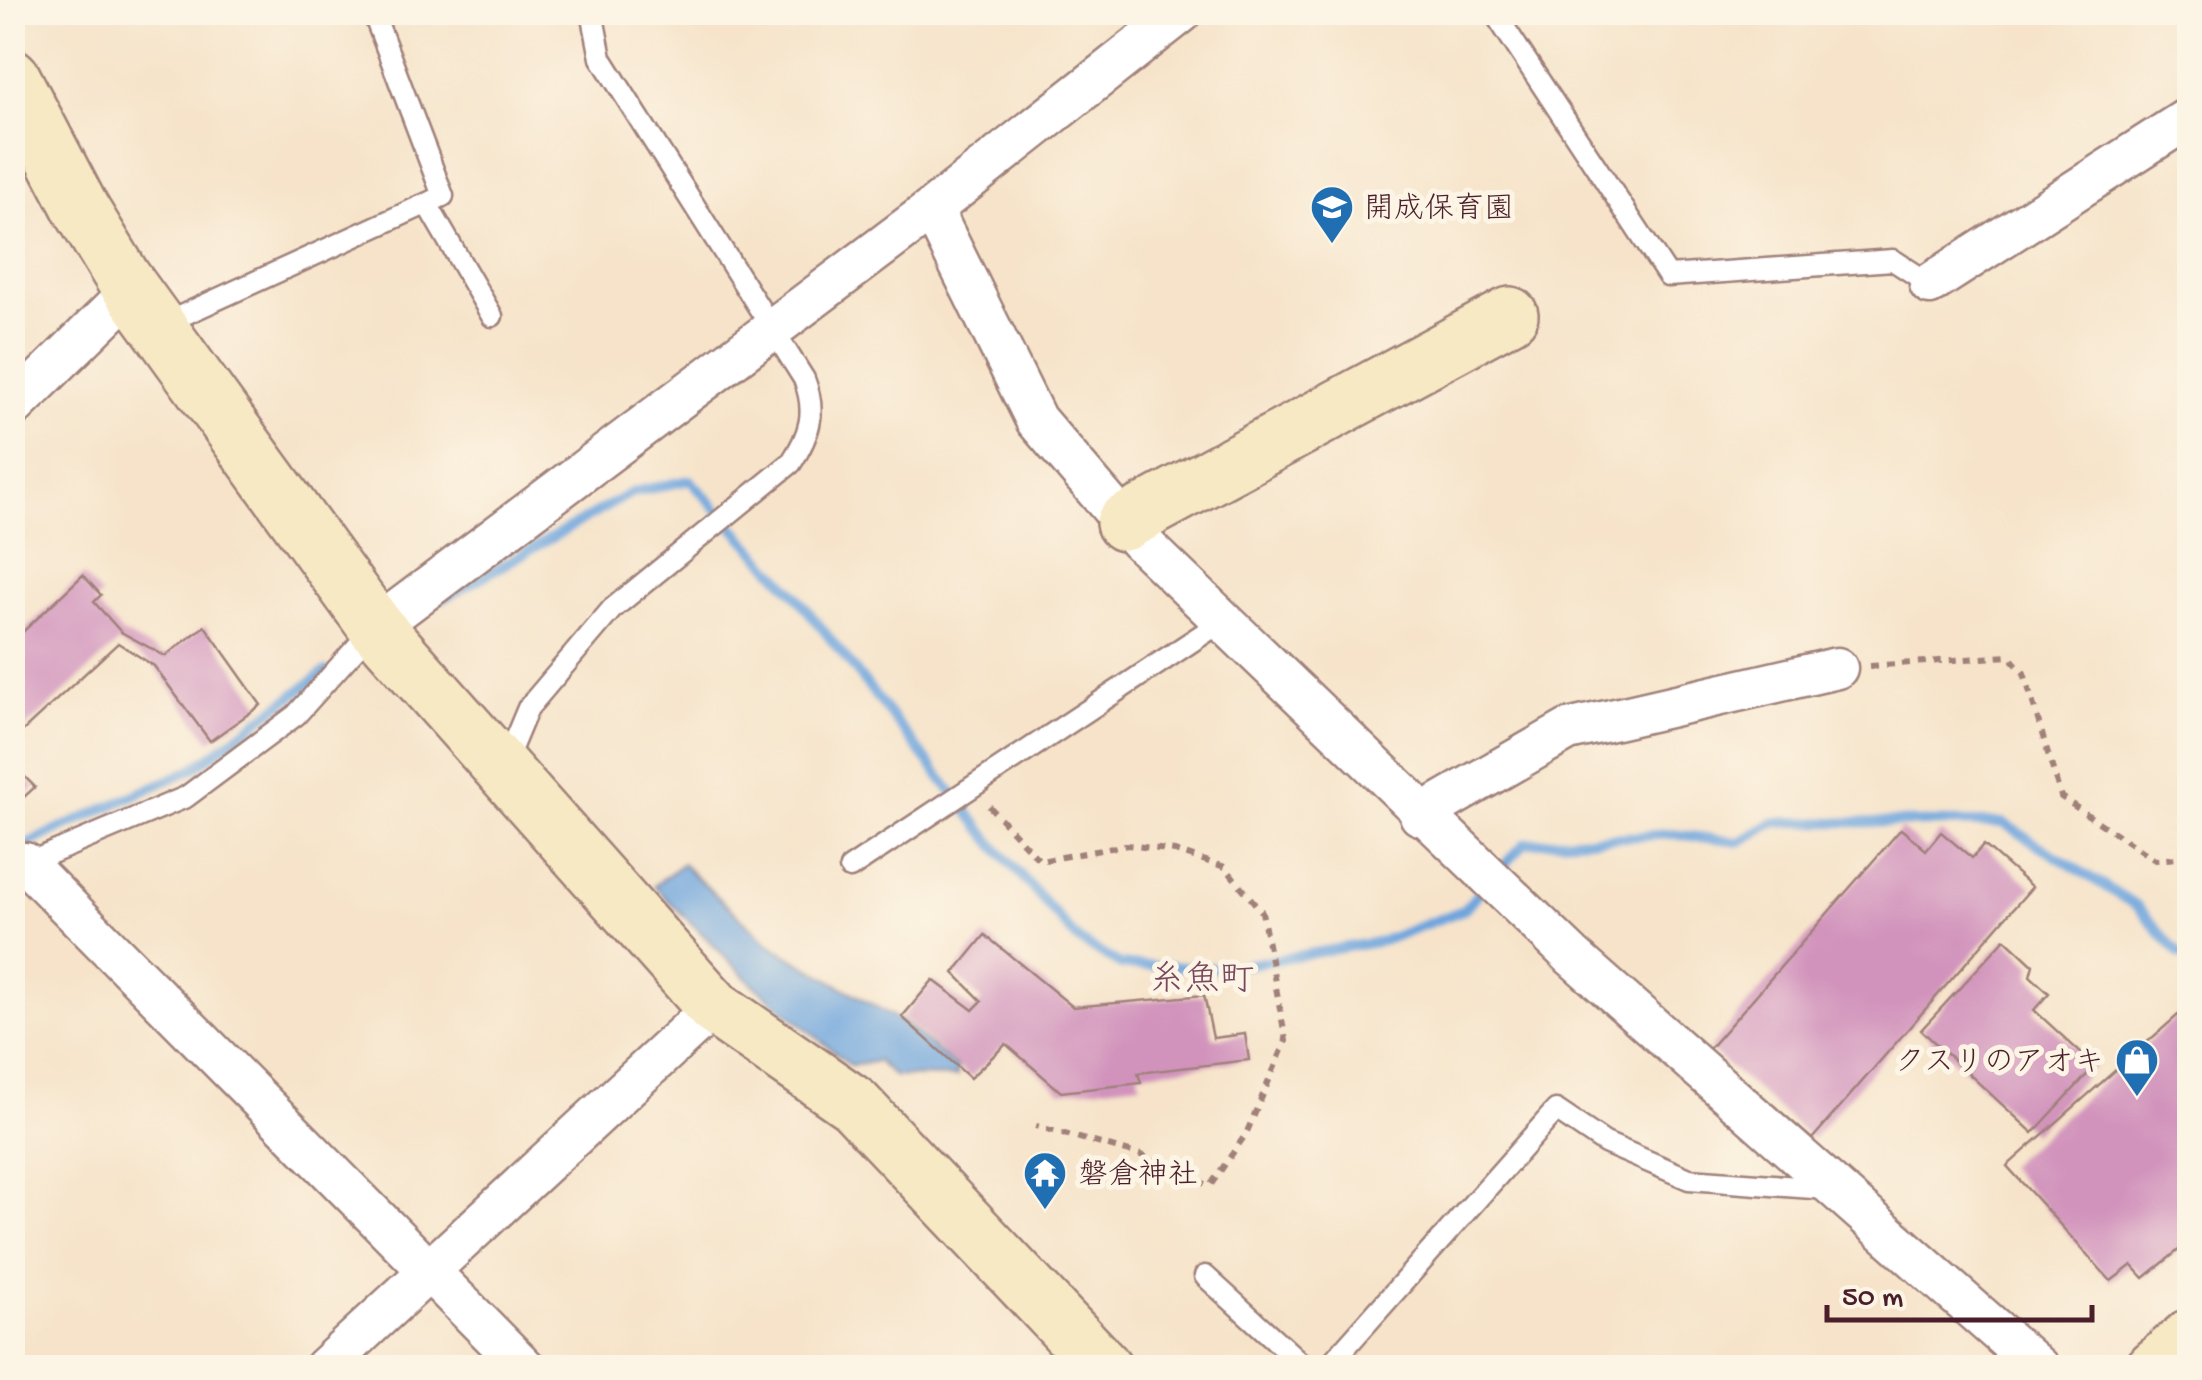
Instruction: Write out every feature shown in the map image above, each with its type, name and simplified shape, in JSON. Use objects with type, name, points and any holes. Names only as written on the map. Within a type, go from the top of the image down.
[{"type":"street","points":[[376,627],[932,209],[1182,12]]},
{"type":"street","points":[[20,108],[144,309],[376,627],[714,1006],[854,1104],[1104,1368]]},
{"type":"street","points":[[1930,284],[2190,117]]},
{"type":"street","points":[[932,209],[1036,420],[1124,523],[1221,622],[1572,956],[2040,1368]]},
{"type":"street","points":[[12,408],[144,309]]},
{"type":"street","points":[[1124,523],[1510,315]]},
{"type":"street","points":[[1420,814],[1568,730],[1837,668]]},
{"type":"street","points":[[19,868],[525,1368]]},
{"type":"street","points":[[324,1368],[714,1006]]},
{"type":"street","points":[[2154,1368],[2190,1337]]},
{"type":"lane","points":[[144,309],[443,196],[373,12]]},
{"type":"lane","points":[[503,770],[528,708],[612,609],[791,463],[806,441],[814,404],[804,379],[602,58],[592,12]]},
{"type":"lane","points":[[1494,12],[1668,276],[1893,260],[1930,284]]},
{"type":"lane","points":[[427,204],[492,316]]},
{"type":"lane","points":[[850,868],[1221,622]]},
{"type":"lane","points":[[19,868],[186,796],[296,715],[376,627]]},
{"type":"lane","points":[[1327,1368],[1556,1110],[1606,1142],[1690,1179],[1838,1190]]},
{"type":"lane","points":[[1204,1276],[1306,1368]]},
{"type":"path","points":[[1837,668],[2009,656],[2024,673],[2061,797],[2154,860],[2190,857]]},
{"type":"path","points":[[972,787],[1040,862],[1128,845],[1175,851],[1225,868],[1262,912],[1286,1041],[1246,1134],[1210,1186],[1141,1155],[1036,1126]]},
{"type":"water","points":[[682,864],[769,944],[902,1022],[957,1068],[957,1077],[894,1076],[877,1061],[851,1066],[752,983],[654,886]]},
{"type":"building","points":[[83,575],[101,595],[94,602],[121,632],[165,656],[205,626],[261,705],[210,741],[154,666],[118,643],[12,741],[12,642]]},
{"type":"building","points":[[12,764],[35,787],[12,808]]},
{"type":"building","points":[[1901,829],[1926,850],[1941,832],[1972,858],[1984,845],[2032,887],[1812,1139],[1709,1049]]},
{"type":"building","points":[[985,935],[1073,1007],[1204,995],[1213,1038],[1245,1034],[1249,1060],[1138,1073],[1141,1083],[1061,1092],[1006,1044],[970,1078],[902,1017],[933,980],[973,1010],[982,1001],[954,973]]},
{"type":"building","points":[[2005,939],[2033,965],[2030,976],[2049,993],[2034,1010],[2095,1066],[2033,1133],[1921,1030]]},
{"type":"building","name":"クスリのアオキ","points":[[2178,1015],[2190,1029],[2190,1241],[2144,1278],[2132,1265],[2111,1281],[2007,1166]]},
{"type":"waterway","points":[[443,599],[633,492],[690,480],[793,592],[994,845],[1078,940],[1121,965],[1227,968],[1382,941],[1463,910],[1486,885]]},
{"type":"waterway","points":[[18,848],[194,768],[326,671]]},
{"type":"waterway","points":[[1498,872],[1525,843],[1673,834],[1739,842],[1775,822],[2003,823],[2138,907],[2179,954],[2190,959]]},
{"type":"place","name":"開成保育園","points":[[1332,245]]},
{"type":"place","name":"クスリのアオキ","points":[[2137,1098]]},
{"type":"place","name":"磐倉神社","points":[[1045,1211]]},
{"type":"district","name":"糸魚町","points":[[1202,977]]}]
